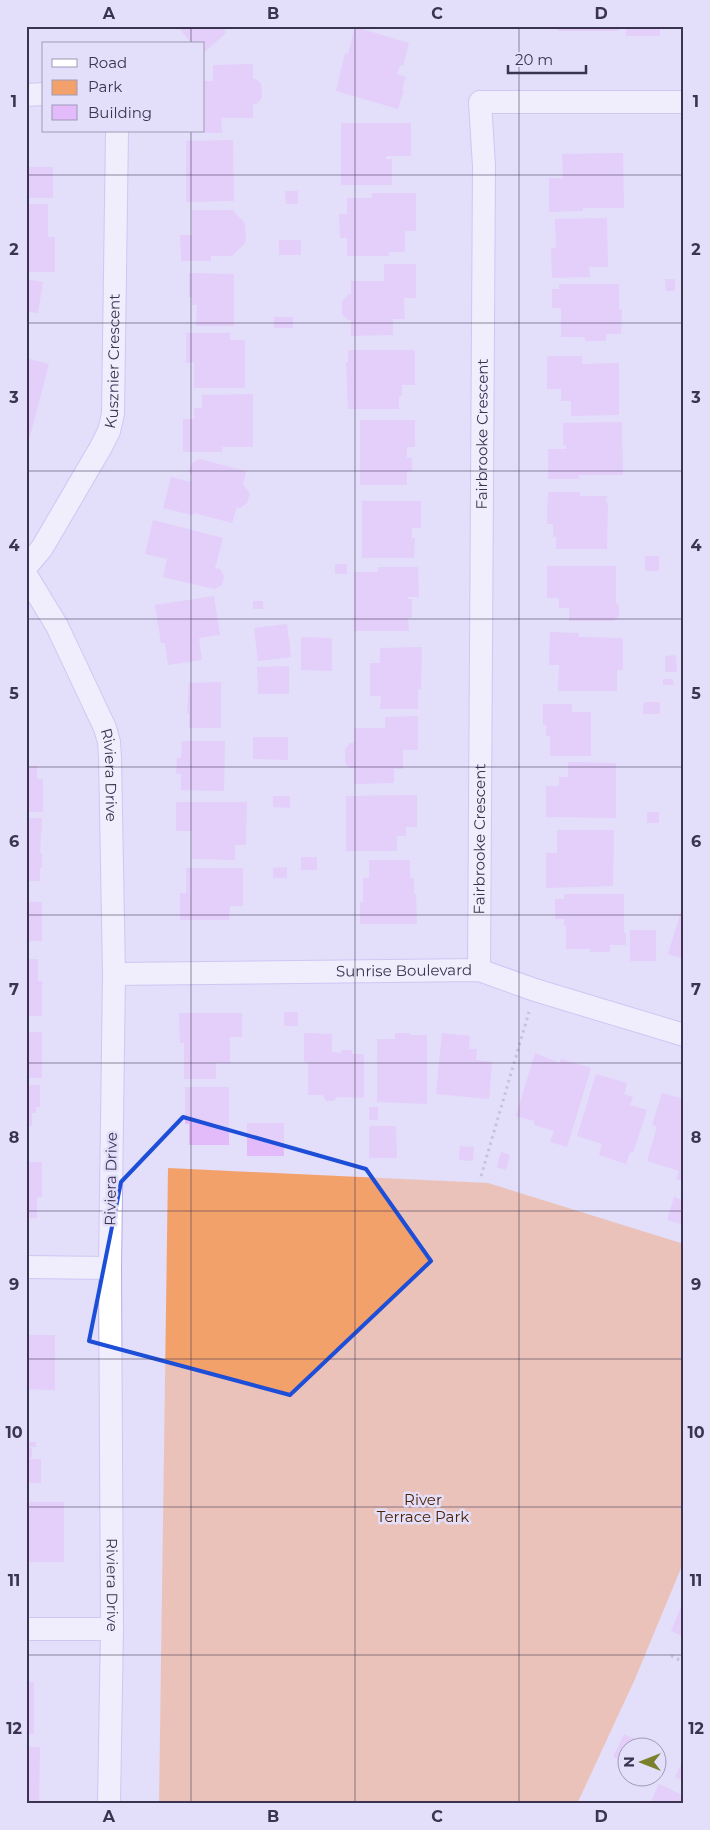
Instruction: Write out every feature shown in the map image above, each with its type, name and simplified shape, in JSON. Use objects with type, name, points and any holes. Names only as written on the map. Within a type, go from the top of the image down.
[{"type":"street","points":[[26,94],[42,94]]},
{"type":"street","name":"Fairbrooke Crescent","points":[[479,970],[484,166],[480,102],[684,102]]},
{"type":"street","name":"Kusznier Crescent","points":[[26,567],[42,548],[101,447],[109,430],[113,414],[117,132]]},
{"type":"street","name":"Riviera Drive","points":[[26,575],[57,626],[105,728],[109,742],[114,974],[110,1268],[112,1629],[109,1804]]},
{"type":"street","name":"Sunrise Boulevard","points":[[114,974],[479,970],[535,990],[684,1035]]},
{"type":"street","points":[[26,1267],[110,1268]]},
{"type":"street","points":[[26,1629],[112,1629]]},
{"type":"path","points":[[481,1176],[535,990]]},
{"type":"path","points":[[672,1656],[684,1662]]},
{"type":"highlighted area","points":[[183,1117],[366,1169],[431,1261],[290,1395],[89,1341],[121,1182]]},
{"type":"green space","name":"River Terrace Park","points":[[168,1168],[488,1183],[684,1244],[684,1561],[635,1679],[577,1804],[159,1804]]},
{"type":"building","points":[[184,26],[225,26],[223,28],[226,33],[205,51],[205,42],[190,42],[180,29]]},
{"type":"building","points":[[525,26],[549,26],[549,29],[525,29]]},
{"type":"building","points":[[558,26],[619,26],[619,31],[558,31]]},
{"type":"building","points":[[626,26],[660,26],[660,36],[626,36]]},
{"type":"building","points":[[355,27],[409,43],[403,66],[400,65],[397,74],[406,77],[398,109],[336,91],[345,53],[348,54]]},
{"type":"building","points":[[253,64],[253,79],[256,79],[261,84],[262,98],[256,104],[253,104],[253,118],[221,118],[222,133],[204,133],[205,81],[213,81],[213,65]]},
{"type":"building","points":[[341,123],[411,123],[411,156],[386,156],[386,159],[392,159],[392,185],[341,185]]},
{"type":"building","points":[[233,140],[234,201],[186,202],[186,141]]},
{"type":"building","points":[[623,153],[624,208],[583,208],[583,211],[549,212],[549,178],[563,178],[562,154]]},
{"type":"building","points":[[26,167],[53,167],[53,198],[26,198]]},
{"type":"building","points":[[285,191],[298,191],[298,204],[286,204]]},
{"type":"building","points":[[372,193],[416,193],[416,231],[405,231],[405,252],[389,252],[389,256],[347,256],[347,238],[340,238],[339,214],[347,214],[347,198],[372,198]]},
{"type":"building","points":[[26,204],[48,204],[48,237],[55,237],[55,272],[26,272]]},
{"type":"building","points":[[192,210],[232,210],[245,223],[246,242],[232,256],[211,256],[211,261],[181,261],[180,235],[192,235]]},
{"type":"building","points":[[607,218],[608,267],[589,267],[590,277],[552,278],[551,248],[556,248],[555,219]]},
{"type":"building","points":[[279,240],[301,240],[301,255],[279,255]]},
{"type":"building","points":[[384,264],[416,264],[416,298],[404,298],[405,319],[393,319],[393,335],[351,336],[351,320],[348,320],[342,314],[342,301],[351,294],[351,281],[384,281]]},
{"type":"building","points":[[189,273],[234,274],[234,326],[196,326],[197,305],[192,305],[192,297],[189,297]]},
{"type":"building","points":[[26,279],[43,282],[38,313],[26,312]]},
{"type":"building","points":[[665,279],[675,279],[675,291],[666,291]]},
{"type":"building","points":[[559,284],[619,284],[619,309],[622,309],[621,334],[606,334],[606,341],[585,341],[585,337],[561,337],[561,308],[552,308],[552,289],[559,289]]},
{"type":"building","points":[[274,317],[293,317],[293,328],[274,328]]},
{"type":"building","points":[[186,333],[230,333],[230,340],[245,340],[245,388],[194,388],[194,362],[186,363]]},
{"type":"building","points":[[348,350],[415,350],[415,385],[402,385],[402,396],[399,396],[399,409],[348,409],[346,362],[348,362]]},
{"type":"building","points":[[547,356],[582,356],[582,364],[619,363],[619,415],[571,416],[571,401],[561,401],[561,389],[547,389]]},
{"type":"building","points":[[26,358],[49,364],[30,436],[26,435]]},
{"type":"building","points":[[253,394],[253,447],[222,447],[222,452],[183,452],[183,419],[194,419],[194,408],[202,408],[202,395]]},
{"type":"building","points":[[360,420],[415,420],[415,447],[407,447],[407,458],[412,458],[412,471],[407,471],[407,485],[360,485]]},
{"type":"building","points":[[622,422],[623,475],[579,475],[579,479],[548,479],[548,449],[566,449],[566,445],[563,445],[563,423]]},
{"type":"building","points":[[199,459],[246,471],[243,485],[250,493],[247,503],[240,508],[237,507],[232,523],[194,513],[192,515],[163,508],[171,477],[191,482],[192,477],[189,472],[192,463]]},
{"type":"building","points":[[548,492],[580,492],[580,496],[607,496],[607,549],[556,549],[556,537],[553,537],[553,524],[547,524]]},
{"type":"building","points":[[362,501],[421,501],[421,528],[412,528],[412,538],[415,538],[414,558],[362,558]]},
{"type":"building","points":[[153,520],[223,538],[215,568],[220,569],[224,576],[222,585],[214,589],[163,577],[167,559],[145,554]]},
{"type":"building","points":[[645,556],[659,556],[659,571],[645,571]]},
{"type":"building","points":[[335,564],[347,564],[347,574],[335,574]]},
{"type":"building","points":[[547,566],[616,566],[616,603],[619,605],[619,616],[614,621],[569,621],[569,608],[559,608],[559,598],[547,598]]},
{"type":"building","points":[[378,567],[418,567],[419,597],[408,597],[408,599],[412,599],[412,618],[408,618],[409,631],[354,631],[354,572],[378,572]]},
{"type":"building","points":[[214,596],[220,635],[199,638],[202,660],[168,665],[165,643],[161,643],[155,605]]},
{"type":"building","points":[[253,601],[263,601],[263,609],[253,609]]},
{"type":"building","points":[[287,624],[291,657],[258,661],[254,628]]},
{"type":"building","points":[[550,632],[579,633],[579,637],[623,638],[623,670],[617,670],[617,691],[558,691],[559,665],[549,665]]},
{"type":"building","points":[[301,637],[332,638],[332,671],[301,670]]},
{"type":"building","points":[[422,647],[421,689],[418,689],[418,709],[380,709],[381,696],[370,696],[370,663],[380,663],[380,648]]},
{"type":"building","points":[[676,655],[677,672],[665,672],[665,656]]},
{"type":"building","points":[[289,666],[289,694],[258,694],[257,667]]},
{"type":"building","points":[[663,679],[673,679],[674,685],[663,685]]},
{"type":"building","points":[[221,682],[221,728],[189,728],[189,713],[187,713],[189,683]]},
{"type":"building","points":[[644,702],[660,702],[660,714],[643,714]]},
{"type":"building","points":[[543,704],[572,704],[572,712],[591,712],[591,756],[550,756],[550,736],[546,736],[546,725],[543,725]]},
{"type":"building","points":[[418,716],[418,750],[403,750],[403,769],[394,769],[394,783],[354,784],[354,768],[350,768],[345,763],[345,749],[350,743],[354,743],[354,728],[385,728],[385,717]]},
{"type":"building","points":[[253,737],[288,737],[288,760],[253,759]]},
{"type":"building","points":[[182,741],[225,741],[224,791],[181,790],[181,774],[176,774],[177,758],[181,758]]},
{"type":"building","points":[[568,762],[616,763],[616,818],[546,817],[546,786],[559,786],[559,777],[568,777]]},
{"type":"building","points":[[26,766],[37,766],[37,779],[43,779],[43,812],[26,812]]},
{"type":"building","points":[[417,795],[417,827],[406,827],[406,836],[397,836],[397,851],[346,851],[346,796]]},
{"type":"building","points":[[273,796],[290,796],[290,808],[273,807]]},
{"type":"building","points":[[176,802],[247,802],[246,845],[235,845],[235,860],[192,859],[192,831],[176,831]]},
{"type":"building","points":[[647,812],[659,812],[659,823],[647,823]]},
{"type":"building","points":[[26,818],[42,818],[40,853],[42,853],[42,868],[40,868],[40,881],[26,881]]},
{"type":"building","points":[[557,830],[614,830],[613,886],[546,888],[546,853],[557,853]]},
{"type":"building","points":[[301,857],[317,857],[317,870],[301,870]]},
{"type":"building","points":[[369,860],[410,860],[410,878],[414,878],[414,894],[416,894],[417,924],[360,924],[360,902],[363,902],[363,878],[369,878]]},
{"type":"building","points":[[287,867],[287,878],[273,878],[273,868]]},
{"type":"building","points":[[186,868],[243,868],[243,906],[230,906],[229,920],[180,920],[180,893],[186,893]]},
{"type":"building","points":[[564,894],[624,894],[624,933],[626,933],[626,945],[610,945],[610,952],[590,952],[590,949],[566,949],[566,926],[564,926],[564,919],[555,919],[555,899],[564,899]]},
{"type":"building","points":[[26,902],[42,902],[42,941],[26,941]]},
{"type":"building","points":[[684,902],[684,959],[668,954]]},
{"type":"building","points":[[630,930],[656,930],[656,961],[630,961]]},
{"type":"building","points":[[26,959],[38,959],[38,981],[42,981],[42,1016],[26,1016]]},
{"type":"building","points":[[284,1012],[298,1012],[298,1026],[284,1026]]},
{"type":"building","points":[[179,1013],[242,1013],[242,1037],[230,1037],[230,1063],[216,1063],[216,1079],[184,1079],[184,1043],[180,1043]]},
{"type":"building","points":[[26,1032],[42,1032],[42,1078],[26,1078]]},
{"type":"building","points":[[304,1033],[332,1034],[332,1052],[341,1053],[341,1050],[352,1050],[352,1054],[364,1054],[364,1098],[337,1097],[334,1101],[326,1101],[323,1095],[308,1095],[308,1062],[304,1062]]},
{"type":"building","points":[[395,1033],[427,1035],[427,1104],[377,1102],[377,1039],[395,1039]]},
{"type":"building","points":[[442,1033],[470,1036],[469,1049],[477,1049],[476,1060],[492,1062],[489,1099],[436,1094]]},
{"type":"building","points":[[535,1053],[560,1063],[561,1059],[591,1068],[567,1147],[550,1142],[554,1131],[534,1125],[534,1121],[516,1116]]},
{"type":"building","points":[[596,1074],[627,1083],[624,1094],[633,1097],[630,1105],[647,1110],[633,1153],[630,1152],[626,1164],[599,1155],[602,1144],[577,1136]]},
{"type":"building","points":[[26,1085],[40,1085],[40,1107],[36,1107],[36,1113],[32,1113],[32,1126],[26,1126]]},
{"type":"building","points":[[185,1087],[229,1087],[229,1145],[189,1145],[189,1124],[185,1124]]},
{"type":"building","points":[[662,1093],[684,1099],[684,1181],[676,1179],[679,1171],[647,1161],[657,1127],[652,1125]]},
{"type":"building","points":[[369,1107],[378,1107],[378,1120],[369,1120]]},
{"type":"building","points":[[247,1123],[284,1123],[284,1156],[247,1156]]},
{"type":"building","points":[[369,1126],[396,1126],[397,1158],[369,1158]]},
{"type":"building","points":[[460,1146],[474,1147],[473,1161],[459,1160]]},
{"type":"building","points":[[501,1152],[510,1155],[506,1170],[497,1167]]},
{"type":"building","points":[[26,1162],[42,1162],[42,1197],[37,1197],[37,1218],[26,1218]]},
{"type":"building","points":[[674,1197],[684,1200],[684,1225],[667,1220]]},
{"type":"building","points":[[26,1335],[55,1335],[55,1390],[26,1389]]},
{"type":"building","points":[[26,1442],[36,1442],[36,1447],[26,1447]]},
{"type":"building","points":[[26,1448],[32,1448],[32,1458],[26,1458]]},
{"type":"building","points":[[26,1459],[41,1459],[41,1483],[26,1483]]},
{"type":"building","points":[[28,1502],[64,1502],[64,1562],[28,1562],[26,1521],[28,1520]]},
{"type":"building","points":[[681,1607],[684,1609],[684,1637],[671,1631]]},
{"type":"building","points":[[26,1682],[34,1682],[34,1734],[26,1734]]},
{"type":"building","points":[[624,1734],[632,1738],[622,1738]]},
{"type":"building","points":[[26,1747],[40,1747],[39,1804],[26,1804]]},
{"type":"building","points":[[618,1747],[618,1759],[613,1757]]},
{"type":"building","points":[[684,1759],[684,1781],[675,1777]]},
{"type":"building","points":[[657,1788],[667,1788],[684,1796],[684,1804],[650,1804]]}]
